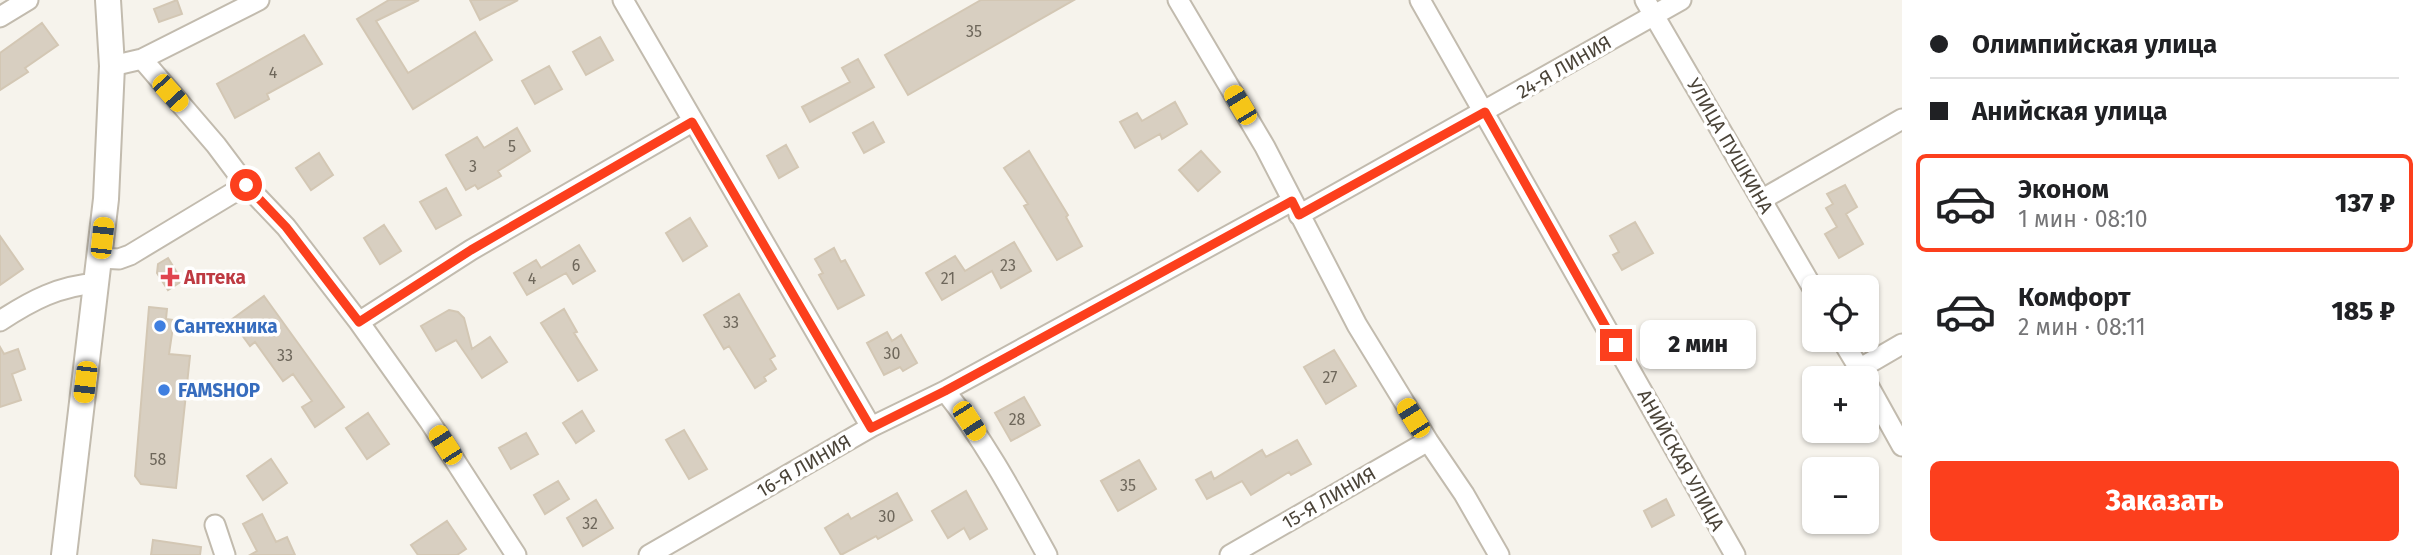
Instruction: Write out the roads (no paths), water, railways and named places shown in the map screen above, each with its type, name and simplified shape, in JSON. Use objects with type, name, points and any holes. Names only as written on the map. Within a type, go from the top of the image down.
[{"type":"street","points":[[0,17],[28,0]]},
{"type":"street","points":[[65,555],[106,199],[112,66],[108,0]]},
{"type":"street","points":[[112,66],[142,60],[259,0]]},
{"type":"street","points":[[623,0],[871,428]]},
{"type":"street","points":[[1178,0],[1265,148],[1357,325],[1499,555]]},
{"type":"street","name":"АНИЙСКАЯ УЛИЦА","points":[[1420,0],[1735,555]]},
{"type":"street","name":"24-Я ЛИНИЯ","points":[[1295,208],[1485,112],[1649,8],[1681,0]]},
{"type":"street","name":"УЛИЦА ПУШКИНА","points":[[1649,8],[1805,275]]},
{"type":"street","points":[[142,60],[216,145],[246,185],[286,227],[359,322],[430,422],[516,555]]},
{"type":"street","points":[[1761,200],[1902,119]]},
{"type":"street","points":[[359,322],[471,250],[692,122]]},
{"type":"street","points":[[100,258],[119,259],[136,252],[246,185]]},
{"type":"street","name":"16-Я ЛИНИЯ","points":[[649,555],[871,428],[1295,208]]},
{"type":"street","points":[[0,321],[51,292],[75,285],[97,284]]},
{"type":"street","points":[[1877,366],[1902,344]]},
{"type":"street","points":[[945,391],[992,456],[1047,555]]},
{"type":"street","points":[[1879,404],[1902,446]]},
{"type":"street","name":"15-Я ЛИНИЯ","points":[[1230,555],[1428,441]]},
{"type":"street","points":[[215,525],[225,555]]},
{"type":"place","name":"Аптека","points":[[170,277]]},
{"type":"place","name":"Сантехника","points":[[160,326]]},
{"type":"place","name":"FAMSHOP","points":[[164,390]]}]
